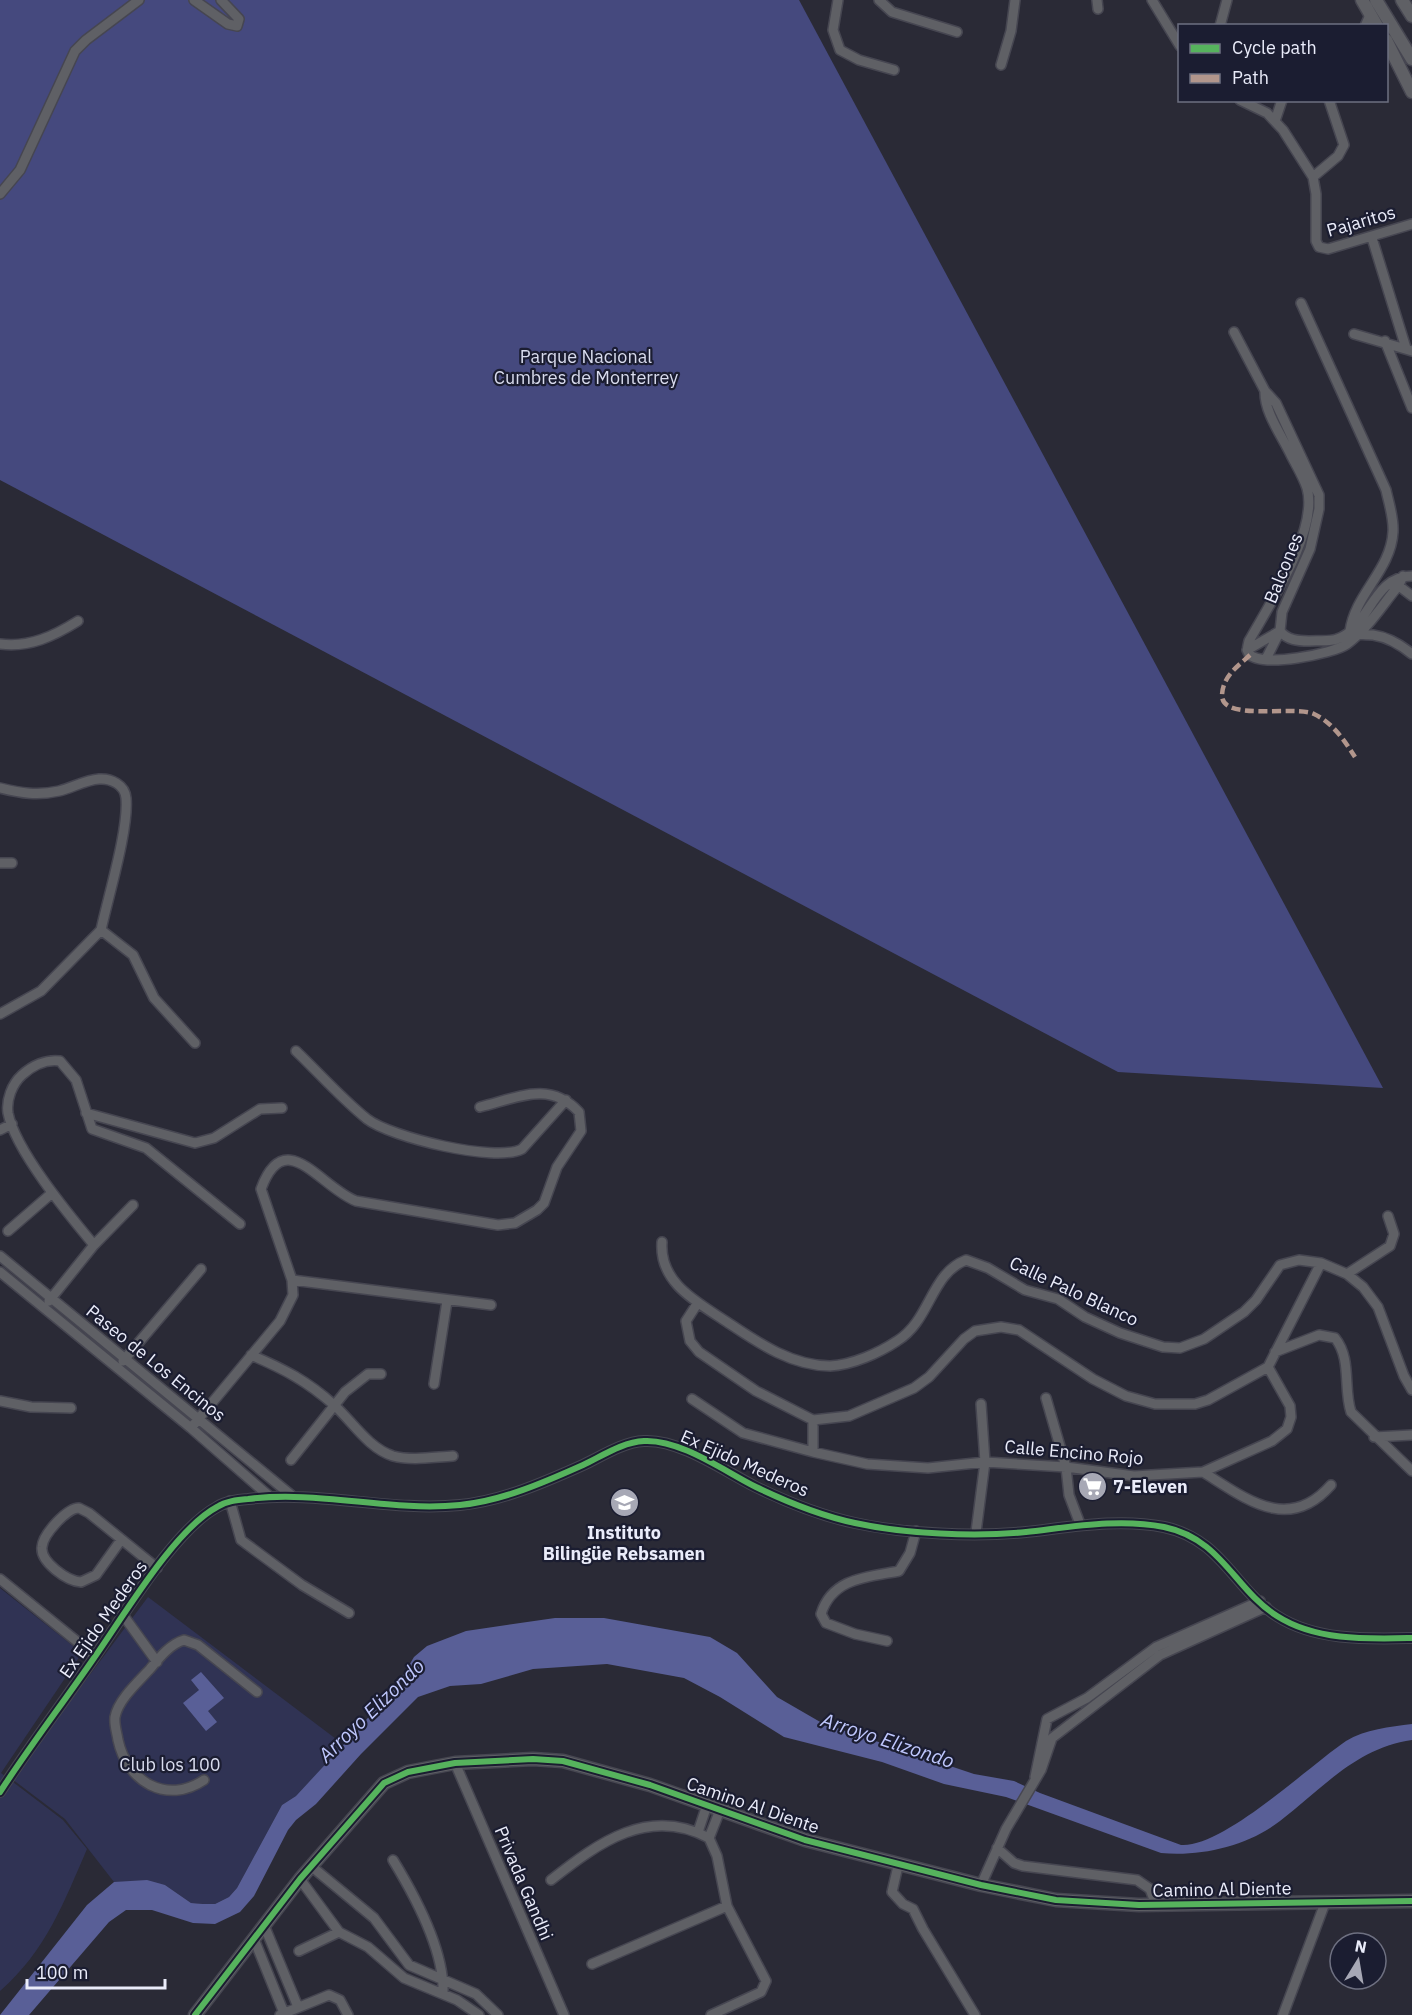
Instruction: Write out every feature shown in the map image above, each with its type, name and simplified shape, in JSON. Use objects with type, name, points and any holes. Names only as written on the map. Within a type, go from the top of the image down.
[{"type":"street","points":[[0,194],[20,170],[75,51],[139,0]]},
{"type":"street","points":[[194,0],[228,24],[237,26],[239,19],[221,0]]},
{"type":"street","points":[[838,0],[833,30],[840,50],[859,60],[894,69]]},
{"type":"street","points":[[879,0],[892,12],[957,32]]},
{"type":"street","points":[[1001,65],[1011,31],[1015,0]]},
{"type":"street","points":[[1152,0],[1178,44]]},
{"type":"street","points":[[1221,24],[1227,0]]},
{"type":"street","points":[[1362,0],[1371,22]]},
{"type":"street","points":[[1376,0],[1412,60]]},
{"type":"street","points":[[1402,0],[1412,16]]},
{"type":"street","points":[[1388,44],[1412,92]]},
{"type":"street","points":[[1244,102],[1267,113],[1275,121],[1288,136],[1313,177],[1338,156],[1344,145],[1330,102]]},
{"type":"street","points":[[1275,121],[1281,102]]},
{"type":"street","name":"Pajaritos","points":[[1313,177],[1317,245],[1328,249],[1372,238],[1412,224]]},
{"type":"street","points":[[1372,238],[1409,349]]},
{"type":"street","points":[[1301,303],[1386,490],[1392,517],[1390,548],[1352,618],[1353,633]]},
{"type":"street","name":"Balcones","points":[[1234,332],[1265,391],[1276,403],[1319,495],[1316,529],[1310,549],[1282,612],[1280,631],[1266,659]]},
{"type":"street","points":[[1354,334],[1409,349]]},
{"type":"street","points":[[1385,341],[1412,408]]},
{"type":"street","name":"Balcones","points":[[1249,652],[1249,641],[1285,575],[1302,536],[1308,505],[1307,489],[1268,408],[1265,391]]},
{"type":"street","points":[[1407,576],[1395,583],[1353,633],[1340,649],[1288,659],[1256,659],[1249,652],[1280,631],[1284,637],[1303,641],[1334,640],[1353,633],[1374,635],[1390,640],[1412,654]]},
{"type":"street","points":[[1395,583],[1412,596]]},
{"type":"street","points":[[0,644],[17,644],[44,639],[78,621]]},
{"type":"street","points":[[0,788],[21,794],[38,795],[97,779],[107,779],[124,790],[126,799],[122,839],[101,930],[41,991],[0,1014]]},
{"type":"street","points":[[0,863],[12,863]]},
{"type":"street","points":[[101,930],[133,955],[154,998],[195,1043]]},
{"type":"street","points":[[296,1052],[368,1120],[432,1144],[485,1152],[517,1152],[566,1100]]},
{"type":"street","points":[[94,1245],[52,1193],[12,1124],[8,1112],[13,1086],[24,1073],[53,1060],[60,1061],[72,1072],[92,1129],[146,1148],[240,1224]]},
{"type":"street","points":[[191,1428],[286,1312],[293,1295],[292,1280],[261,1189],[267,1173],[274,1164],[287,1160],[300,1163],[340,1194],[356,1201],[498,1225],[510,1225],[537,1210],[544,1203],[557,1167],[579,1137],[581,1131],[579,1112],[566,1100],[547,1092],[480,1107]]},
{"type":"street","points":[[86,1113],[142,1126],[173,1139],[195,1143],[214,1138],[260,1109],[282,1108]]},
{"type":"street","points":[[0,1131],[12,1124]]},
{"type":"street","points":[[8,1231],[52,1193]]},
{"type":"street","points":[[44,1308],[94,1245],[133,1205]]},
{"type":"street","points":[[1347,1274],[1390,1246],[1394,1234],[1388,1216]]},
{"type":"street","points":[[662,1242],[663,1262],[668,1272],[697,1304],[686,1322],[690,1341],[699,1352],[756,1391],[813,1420],[849,1416],[914,1388],[934,1372],[963,1339],[986,1328],[1019,1330],[1093,1379],[1126,1396],[1155,1404],[1195,1404],[1208,1400],[1268,1367],[1321,1263],[1347,1274],[1363,1287],[1378,1307],[1404,1376],[1412,1390]]},
{"type":"street","name":"Paseo de Los Encinos","points":[[0,1256],[291,1495]]},
{"type":"street","name":"Calle Palo Blanco","points":[[697,1304],[775,1352],[828,1366],[848,1364],[898,1341],[910,1330],[928,1306],[947,1272],[966,1260],[988,1268],[1025,1290],[1058,1299],[1085,1317],[1120,1333],[1163,1347],[1180,1348],[1204,1339],[1244,1312],[1256,1300],[1280,1265],[1299,1260],[1321,1263]]},
{"type":"street","points":[[117,1368],[201,1269]]},
{"type":"street","name":"Paseo de Los Encinos","points":[[0,1272],[191,1428],[269,1496]]},
{"type":"street","points":[[292,1280],[447,1302],[490,1305]]},
{"type":"street","points":[[434,1384],[447,1302]]},
{"type":"street","points":[[1275,1352],[1319,1335],[1335,1338],[1345,1359],[1347,1399],[1351,1412],[1374,1437],[1412,1471]]},
{"type":"street","points":[[251,1355],[291,1371],[335,1405],[377,1448],[386,1453],[408,1458],[453,1456]]},
{"type":"street","name":"Calle Encino Rojo","points":[[692,1399],[743,1432],[813,1452],[867,1464],[928,1468],[986,1462],[1066,1467],[1134,1476],[1203,1472],[1272,1442],[1287,1429],[1292,1417],[1290,1406],[1268,1367]]},
{"type":"street","points":[[291,1460],[335,1405],[361,1379],[368,1374],[381,1374]]},
{"type":"street","points":[[1046,1398],[1066,1467],[1069,1495],[1080,1524]]},
{"type":"street","points":[[0,1401],[31,1407],[71,1408]]},
{"type":"street","points":[[976,1532],[986,1462],[981,1404]]},
{"type":"street","points":[[813,1420],[813,1452]]},
{"type":"street","points":[[1374,1437],[1412,1435]]},
{"type":"street","name":"Ex Ejido Mederos","points":[[0,1792],[157,1569],[207,1514],[230,1501],[291,1495],[414,1507],[475,1503],[503,1496],[567,1472],[631,1444],[644,1441],[673,1445],[781,1498],[848,1522],[891,1531],[1022,1532],[1080,1524],[1159,1526],[1190,1535],[1221,1559],[1263,1604],[1297,1627],[1317,1634],[1412,1638]]},
{"type":"street","points":[[1203,1472],[1256,1505],[1270,1509],[1283,1510],[1306,1504],[1323,1494],[1331,1485]]},
{"type":"street","points":[[230,1501],[241,1540],[302,1585],[349,1613]]},
{"type":"street","points":[[121,1540],[96,1575],[86,1582],[75,1582],[65,1577],[42,1552],[44,1540],[66,1513],[75,1508],[90,1513],[157,1569]]},
{"type":"street","points":[[887,1641],[855,1634],[826,1623],[821,1614],[824,1602],[837,1586],[899,1570],[910,1553],[916,1531]]},
{"type":"street","points":[[0,1580],[95,1656]]},
{"type":"street","points":[[1033,1780],[1047,1719],[1087,1698],[1141,1657],[1263,1604]]},
{"type":"street","points":[[123,1615],[157,1662]]},
{"type":"street","points":[[981,1885],[1013,1816],[1041,1770],[1053,1738],[1148,1662],[1180,1640]]},
{"type":"street","points":[[204,1780],[183,1791],[158,1788],[143,1782],[131,1769],[120,1747],[114,1721],[116,1713],[157,1662],[179,1642],[192,1642],[257,1692]]},
{"type":"street","points":[[1063,1709],[1069,1724]]},
{"type":"street","points":[[1043,1732],[1053,1738]]},
{"type":"street","name":"Camino Al Diente","points":[[195,2015],[300,1879],[384,1783],[408,1772],[455,1763],[533,1759],[563,1761],[650,1785],[805,1840],[898,1866],[981,1885],[1069,1901],[1156,1905],[1412,1902]]},
{"type":"street","name":"Privada Gandhi","points":[[455,1763],[564,2015]]},
{"type":"street","points":[[698,1832],[707,1805]]},
{"type":"street","points":[[711,2015],[761,1992],[765,1986],[765,1975],[727,1906],[717,1856],[710,1838],[720,1810]]},
{"type":"street","points":[[551,1880],[602,1844],[642,1827],[682,1826],[710,1838]]},
{"type":"street","points":[[997,1848],[1014,1863],[1023,1866],[1137,1880],[1150,1889],[1156,1905]]},
{"type":"street","points":[[393,1860],[435,1945],[444,1978],[443,1994]]},
{"type":"street","points":[[311,1866],[362,1907],[409,1965],[444,1978],[476,1994],[498,2015]]},
{"type":"street","points":[[898,1866],[892,1892],[919,1917],[923,1929],[975,2015]]},
{"type":"street","points":[[300,1879],[339,1932],[375,1953],[404,1978],[443,1994],[479,2015]]},
{"type":"street","points":[[1283,2015],[1325,1903]]},
{"type":"street","points":[[592,1964],[727,1906]]},
{"type":"street","points":[[264,1925],[298,2007]]},
{"type":"street","points":[[299,1951],[339,1932]]},
{"type":"street","points":[[375,1953],[388,1938]]},
{"type":"street","points":[[254,1939],[282,2014],[322,1996],[334,1995],[348,2015]]},
{"type":"green space","name":"Parque Nacional Cumbres de Monterrey","points":[[0,0],[799,0],[1383,1088],[1118,1072],[0,480]]},
{"type":"green space","points":[[0,1588],[82,1653],[1,1773],[63,1820],[87,1849],[61,1907],[42,1942],[16,1976],[0,1991]]},
{"type":"green space","name":"Club los 100","points":[[148,1597],[344,1745],[296,1796],[282,1805],[237,1888],[229,1897],[215,1904],[191,1903],[165,1885],[114,1882],[65,1819],[12,1779]]},
{"type":"shaded area","points":[[555,1618],[604,1618],[710,1637],[737,1653],[777,1697],[822,1723],[974,1774],[1014,1781],[1040,1793],[1181,1845],[1199,1842],[1219,1834],[1242,1820],[1353,1737],[1378,1729],[1412,1724],[1412,1740],[1392,1744],[1357,1760],[1280,1821],[1253,1837],[1207,1851],[1161,1853],[1006,1797],[944,1784],[882,1762],[784,1737],[720,1697],[684,1678],[607,1664],[533,1669],[481,1684],[450,1686],[418,1697],[361,1754],[316,1804],[296,1820],[288,1830],[254,1896],[240,1912],[215,1924],[193,1923],[152,1910],[126,1910],[109,1922],[29,2015],[0,2015],[87,1905],[114,1882],[147,1880],[165,1885],[191,1903],[215,1904],[229,1897],[237,1888],[282,1805],[296,1796],[346,1742],[396,1687],[414,1657],[427,1646],[466,1631]]},
{"type":"shaded area","points":[[201,1672],[224,1698],[208,1711],[217,1722],[206,1731],[183,1703],[199,1690],[191,1680]]},
{"type":"marked path","points":[[1250,655],[1225,682],[1222,695],[1225,703],[1233,708],[1246,711],[1291,711],[1314,714],[1332,727],[1355,757]]},
{"type":"cycle path","points":[[0,1792],[150,1576],[184,1535],[201,1518],[220,1505],[236,1500],[275,1497],[407,1506],[476,1503],[523,1490],[620,1447],[644,1441],[658,1442],[687,1450],[756,1487],[805,1508],[830,1517],[875,1527],[963,1534],[1006,1534],[1112,1523],[1164,1527],[1184,1533],[1200,1542],[1214,1553],[1262,1605],[1292,1624],[1342,1637],[1412,1638]]},
{"type":"cycle path","points":[[195,2015],[300,1879],[384,1783],[408,1772],[455,1763],[533,1759],[563,1761],[650,1785],[805,1840],[981,1885],[1056,1900],[1139,1905],[1412,1901]]},
{"type":"place","name":"7-Eleven","points":[[1092,1486]]},
{"type":"place","name":"Instituto Bilingüe Rebsamen","points":[[624,1503]]},
{"type":"water label","name":"Arroyo Elizondo","points":[[371,1710]]},
{"type":"water label","name":"Arroyo Elizondo","points":[[888,1740]]}]
